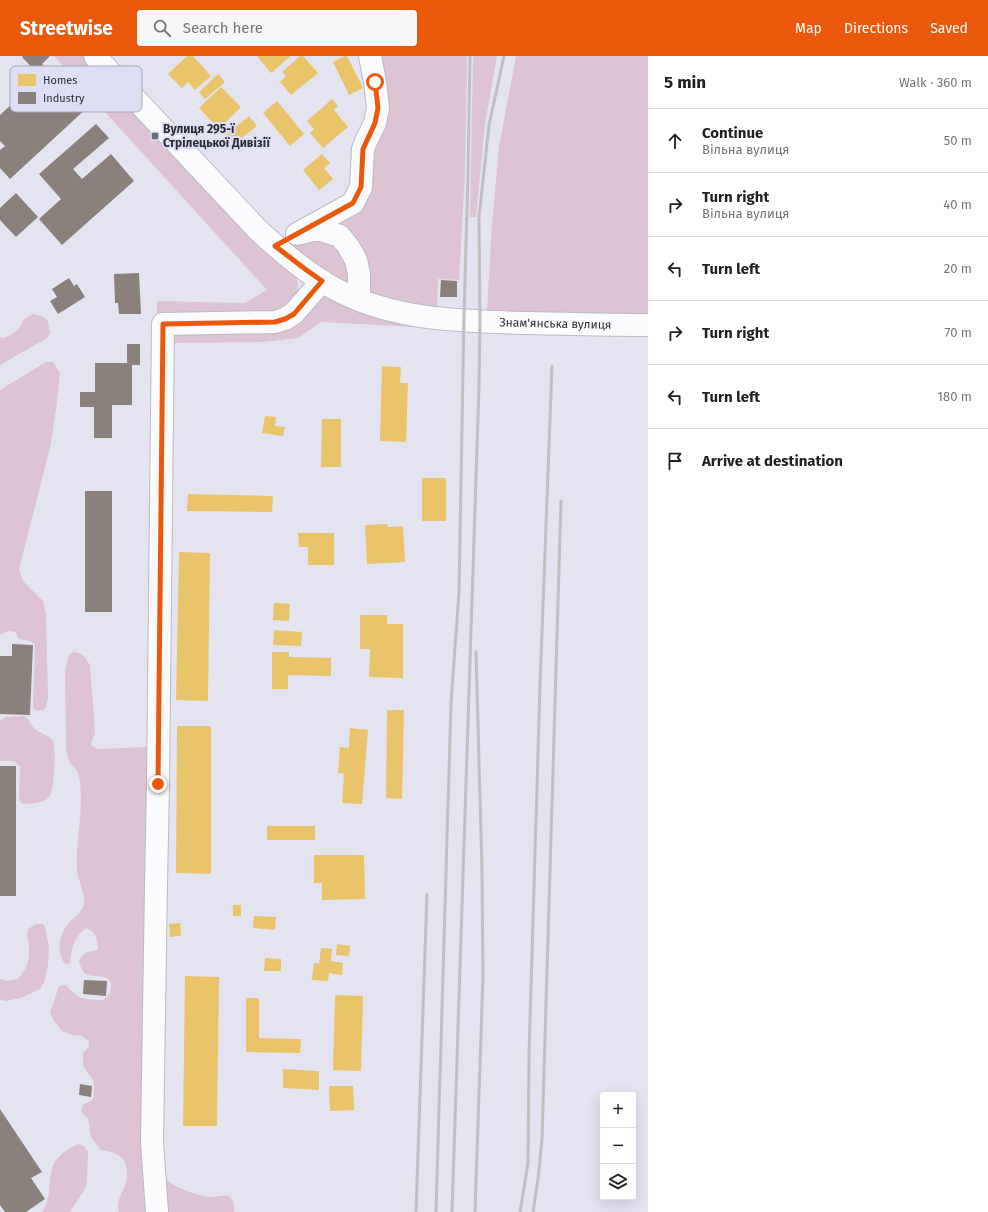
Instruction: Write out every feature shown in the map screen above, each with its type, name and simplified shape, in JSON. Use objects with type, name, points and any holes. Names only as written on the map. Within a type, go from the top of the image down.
[{"type":"street","name":"Знам'янська вулиця","points":[[94,56],[103,66]]},
{"type":"street","points":[[275,246],[353,203],[361,187],[363,149],[375,123],[378,108],[370,56]]},
{"type":"street","name":"Знам'янська вулиця","points":[[142,107],[257,229],[275,246],[322,281],[340,291],[377,306],[429,318],[464,321],[648,325]]},
{"type":"street","points":[[297,234],[313,230],[321,230],[340,236],[356,260],[359,274],[359,299]]},
{"type":"street","points":[[157,1212],[152,1142],[163,324],[275,322],[294,314],[322,281]]},
{"type":"shaded area","points":[[54,56],[87,56],[97,66],[63,66]]},
{"type":"shaded area","points":[[374,56],[467,56],[465,174],[459,280],[438,279],[437,308],[379,298],[344,283],[296,251],[294,246],[295,241],[357,206]]},
{"type":"shaded area","points":[[473,56],[497,56],[485,124],[476,217],[470,217]]},
{"type":"shaded area","points":[[516,56],[648,56],[648,317],[487,310],[492,225],[499,147]]},
{"type":"shaded area","points":[[105,112],[140,112],[297,276],[298,298],[275,315],[157,315],[157,301],[245,303],[267,290]]},
{"type":"shaded area","points":[[332,296],[456,329],[321,322],[298,338],[263,342],[168,343],[174,332],[275,327],[321,298]]},
{"type":"shaded area","points":[[33,314],[42,316],[48,321],[50,333],[47,338],[0,365],[0,337],[4,338],[14,333],[20,327],[24,319]]},
{"type":"shaded area","points":[[46,362],[53,362],[60,373],[56,410],[50,448],[19,569],[23,581],[43,601],[46,615],[48,698],[46,707],[43,710],[37,711],[33,708],[35,645],[29,641],[19,639],[15,632],[8,631],[0,635],[0,390]]},
{"type":"shaded area","points":[[74,652],[80,653],[84,656],[90,665],[95,733],[91,743],[92,746],[98,749],[148,747],[151,984],[164,1178],[179,1188],[199,1195],[210,1197],[229,1196],[234,1203],[234,1212],[119,1212],[118,1205],[127,1179],[125,1163],[120,1156],[101,1150],[91,1137],[88,1118],[81,1112],[83,1104],[90,1102],[94,1097],[93,1080],[83,1066],[83,1053],[89,1047],[89,1041],[82,1036],[72,1035],[62,1031],[50,1013],[59,986],[66,985],[77,996],[97,1000],[105,999],[111,988],[111,983],[106,978],[86,974],[82,970],[79,961],[83,955],[87,952],[98,949],[97,939],[89,929],[86,928],[78,936],[73,948],[70,963],[65,964],[60,955],[62,933],[70,921],[80,912],[84,903],[77,870],[81,788],[77,771],[71,764],[67,755],[66,746],[65,671],[69,654]]},
{"type":"shaded area","points":[[24,716],[34,728],[52,740],[54,744],[55,759],[53,785],[48,799],[41,802],[23,804],[19,798],[20,767],[18,764],[13,762],[0,761],[0,721],[6,717]]},
{"type":"shaded area","points":[[36,924],[43,924],[45,927],[49,948],[45,980],[40,989],[21,998],[5,1001],[0,999],[0,979],[6,981],[18,979],[26,967],[29,956],[27,935],[28,929]]},
{"type":"shaded area","points":[[78,1144],[84,1146],[88,1152],[87,1183],[83,1192],[70,1212],[42,1212],[47,1202],[52,1168],[55,1162],[63,1153]]},
{"type":"building: Homes","points":[[187,56],[193,56],[211,76],[195,90],[188,82],[182,88],[168,74]]},
{"type":"building: Homes","points":[[257,56],[291,56],[271,73]]},
{"type":"building: Homes","points":[[300,56],[303,56],[318,73],[291,95],[280,82],[286,76],[282,72]]},
{"type":"building: Homes","points":[[347,56],[363,88],[349,95],[333,62]]},
{"type":"building: Homes","points":[[218,74],[225,82],[205,99],[199,92]]},
{"type":"building: Homes","points":[[221,87],[241,107],[219,129],[199,108]]},
{"type":"building: Homes","points":[[332,99],[338,106],[334,110],[348,127],[323,148],[310,133],[314,129],[307,121]]},
{"type":"building: Homes","points":[[277,101],[304,134],[290,146],[263,113]]},
{"type":"building: Homes","points":[[249,116],[257,126],[234,144],[226,135]]},
{"type":"building: Homes","points":[[322,154],[330,163],[324,168],[333,179],[319,190],[303,170]]},
{"type":"building: Homes","points":[[382,366],[401,367],[400,383],[408,383],[406,442],[380,441]]},
{"type":"building: Homes","points":[[265,416],[276,417],[275,426],[285,427],[283,436],[262,433]]},
{"type":"building: Homes","points":[[322,419],[341,419],[341,467],[321,467]]},
{"type":"building: Homes","points":[[422,478],[446,478],[446,521],[422,521]]},
{"type":"building: Homes","points":[[188,494],[273,496],[272,512],[187,511]]},
{"type":"building: Homes","points":[[387,524],[388,527],[403,526],[405,562],[367,564],[365,525]]},
{"type":"building: Homes","points":[[298,533],[334,533],[334,565],[308,565],[308,547],[299,547]]},
{"type":"building: Homes","points":[[179,552],[210,553],[208,701],[176,700]]},
{"type":"building: Homes","points":[[274,603],[290,604],[289,621],[273,620]]},
{"type":"building: Homes","points":[[360,615],[387,615],[387,624],[403,624],[403,678],[369,677],[370,649],[360,649]]},
{"type":"building: Homes","points":[[274,630],[302,632],[301,646],[273,645]]},
{"type":"building: Homes","points":[[272,652],[289,652],[289,657],[331,658],[331,676],[288,675],[288,689],[272,689]]},
{"type":"building: Homes","points":[[387,710],[404,710],[402,799],[386,798]]},
{"type":"building: Homes","points":[[177,726],[211,726],[211,874],[176,873]]},
{"type":"building: Homes","points":[[350,728],[368,730],[362,804],[342,803],[344,774],[338,773],[340,747],[349,748]]},
{"type":"building: Homes","points":[[267,826],[315,826],[315,840],[267,840]]},
{"type":"building: Homes","points":[[314,855],[364,855],[365,899],[322,900],[322,883],[314,883]]},
{"type":"building: Homes","points":[[233,905],[241,905],[241,916],[233,916]]},
{"type":"building: Homes","points":[[254,916],[276,917],[275,930],[253,928]]},
{"type":"building: Homes","points":[[180,923],[181,936],[170,937],[169,924]]},
{"type":"building: Homes","points":[[337,944],[350,946],[349,956],[336,955]]},
{"type":"building: Homes","points":[[321,948],[332,949],[331,961],[343,963],[342,975],[329,973],[328,981],[312,980],[314,963],[319,964]]},
{"type":"building: Homes","points":[[265,958],[281,959],[281,971],[264,971]]},
{"type":"building: Homes","points":[[185,976],[219,977],[217,1126],[183,1126]]},
{"type":"building: Homes","points":[[335,995],[363,996],[361,1071],[333,1070]]},
{"type":"building: Homes","points":[[246,998],[259,998],[259,1038],[301,1039],[300,1053],[246,1052]]},
{"type":"building: Homes","points":[[283,1069],[319,1071],[319,1090],[283,1088]]},
{"type":"building: Homes","points":[[329,1086],[353,1086],[354,1110],[330,1111]]},
{"type":"building: Industry","points":[[50,56],[42,64],[44,66],[30,66],[22,57]]},
{"type":"building: Industry","points":[[10,106],[10,112],[83,112],[10,179],[0,168],[0,150],[5,146],[0,141],[0,115]]},
{"type":"building: Industry","points":[[96,124],[109,138],[73,169],[82,179],[111,154],[134,181],[62,245],[39,219],[61,199],[39,174]]},
{"type":"building: Industry","points":[[16,193],[38,217],[16,237],[0,220],[0,208]]},
{"type":"building: Industry","points":[[139,273],[141,314],[119,314],[118,303],[115,303],[114,274]]},
{"type":"building: Industry","points":[[69,278],[74,286],[77,284],[85,297],[58,314],[50,301],[57,297],[52,289]]},
{"type":"building: Industry","points":[[441,280],[457,281],[457,297],[440,297]]},
{"type":"building: Industry","points":[[127,344],[140,344],[140,365],[132,365],[132,405],[112,405],[112,438],[94,438],[94,407],[80,407],[80,392],[95,392],[95,363],[127,363]]},
{"type":"building: Industry","points":[[85,491],[112,491],[112,612],[85,612]]},
{"type":"building: Industry","points":[[12,644],[33,645],[30,715],[0,714],[0,656],[12,656]]},
{"type":"building: Industry","points":[[0,766],[16,766],[16,896],[0,896]]},
{"type":"building: Industry","points":[[84,980],[107,981],[106,996],[83,994]]},
{"type":"building: Industry","points":[[80,1084],[92,1086],[91,1097],[79,1095]]},
{"type":"building: Industry","points":[[0,1109],[42,1172],[31,1178],[45,1199],[26,1212],[5,1212],[0,1205]]},
{"type":"railway","points":[[436,1212],[451,703],[459,592],[470,56]]},
{"type":"railway","points":[[452,1212],[479,386],[479,217],[489,125],[504,56]]},
{"type":"railway","points":[[520,1212],[528,1163],[529,1055],[540,685],[552,366]]},
{"type":"railway","points":[[533,1212],[542,1139],[561,501]]},
{"type":"railway","points":[[475,1212],[483,976],[482,870],[476,652]]},
{"type":"railway","points":[[416,1212],[427,894]]},
{"type":"place","name":"Вулиця 295-ї Стрілецької Дивізії","points":[[155,136]]},
{"type":"route","points":[[158,784],[163,324],[275,322],[294,314],[322,281],[275,246],[353,203],[358,196],[361,187],[363,149],[375,123],[378,108],[375,82]]}]
